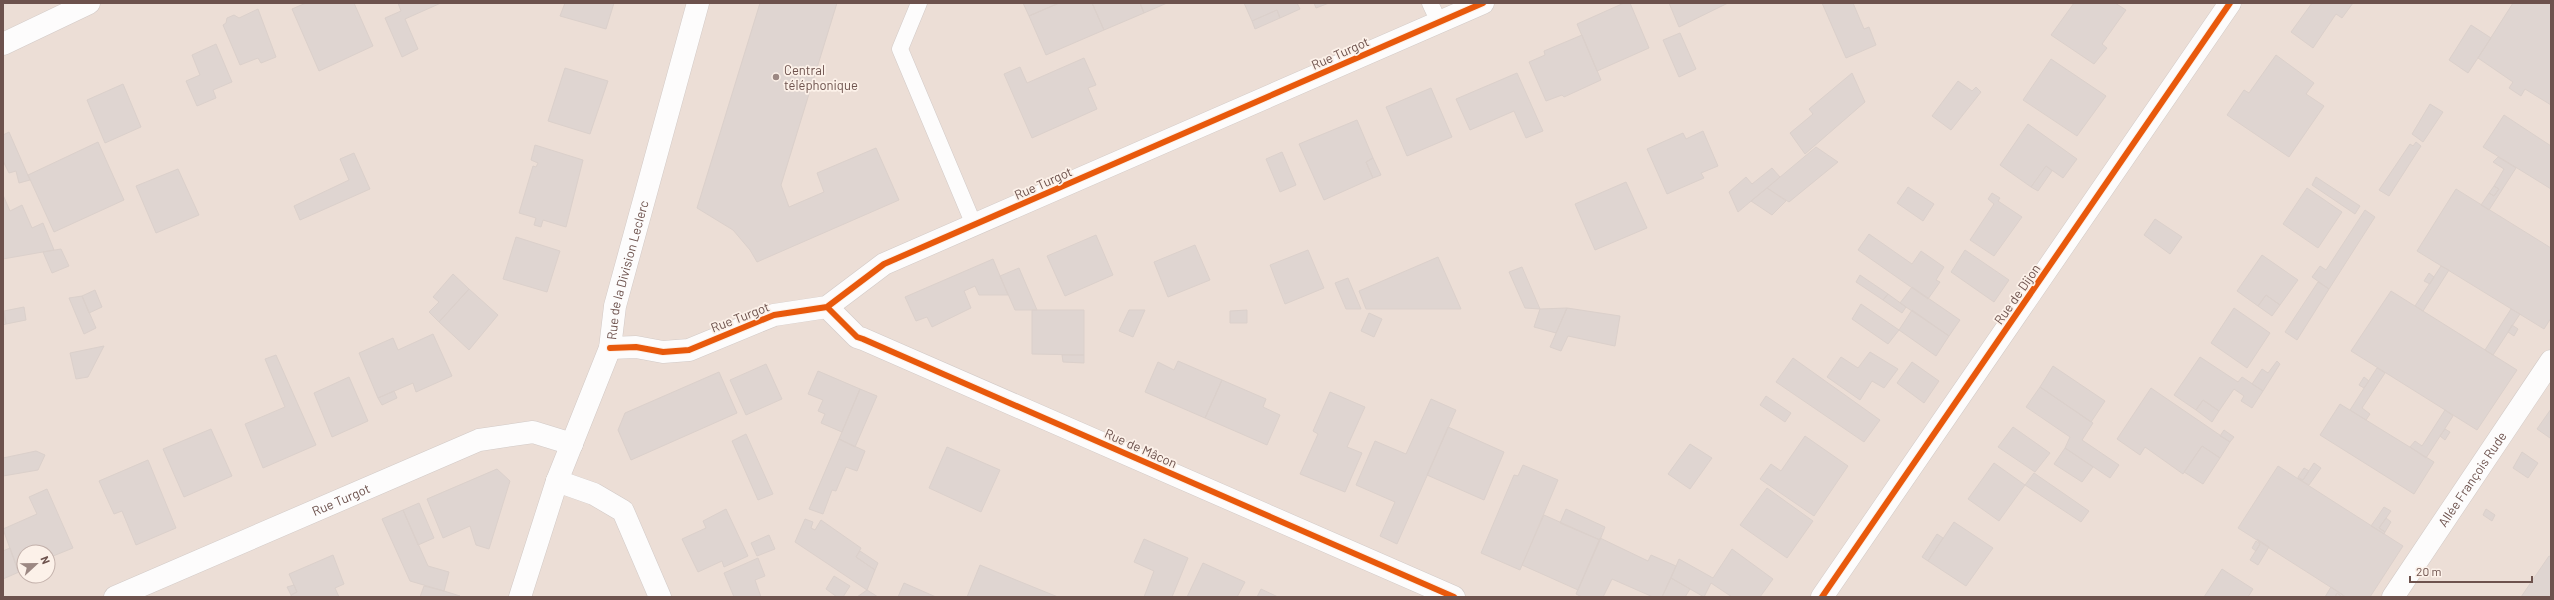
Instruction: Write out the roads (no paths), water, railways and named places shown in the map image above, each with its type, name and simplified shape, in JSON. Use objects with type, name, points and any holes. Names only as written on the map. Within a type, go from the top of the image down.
[{"type":"street","points":[[3,44],[89,3]]},
{"type":"street","name":"Rue de la Division Leclerc","points":[[684,3],[684,52]]},
{"type":"street","name":"Rue de la Division Leclerc","points":[[520,597],[557,481],[610,348],[615,306],[698,3]]},
{"type":"street","name":"Rue Turgot","points":[[610,348],[636,347],[663,352],[689,350],[774,315],[828,307],[884,264],[974,225],[1435,13],[1482,3]]},
{"type":"street","name":"Rue de Dijon","points":[[1822,597],[2230,3]]},
{"type":"street","name":"Rue de Mâcon","points":[[828,307],[857,337],[1454,597]]},
{"type":"street","name":"Allée François Rude","points":[[2393,597],[2551,361]]},
{"type":"street","name":"Rue Turgot","points":[[115,597],[479,440],[532,432],[572,444]]},
{"type":"street","points":[[557,481],[594,494],[623,511],[660,597]]},
{"type":"lane","points":[[919,3],[900,49],[974,225]]},
{"type":"place","name":"Central téléphonique","points":[[776,77]]}]
